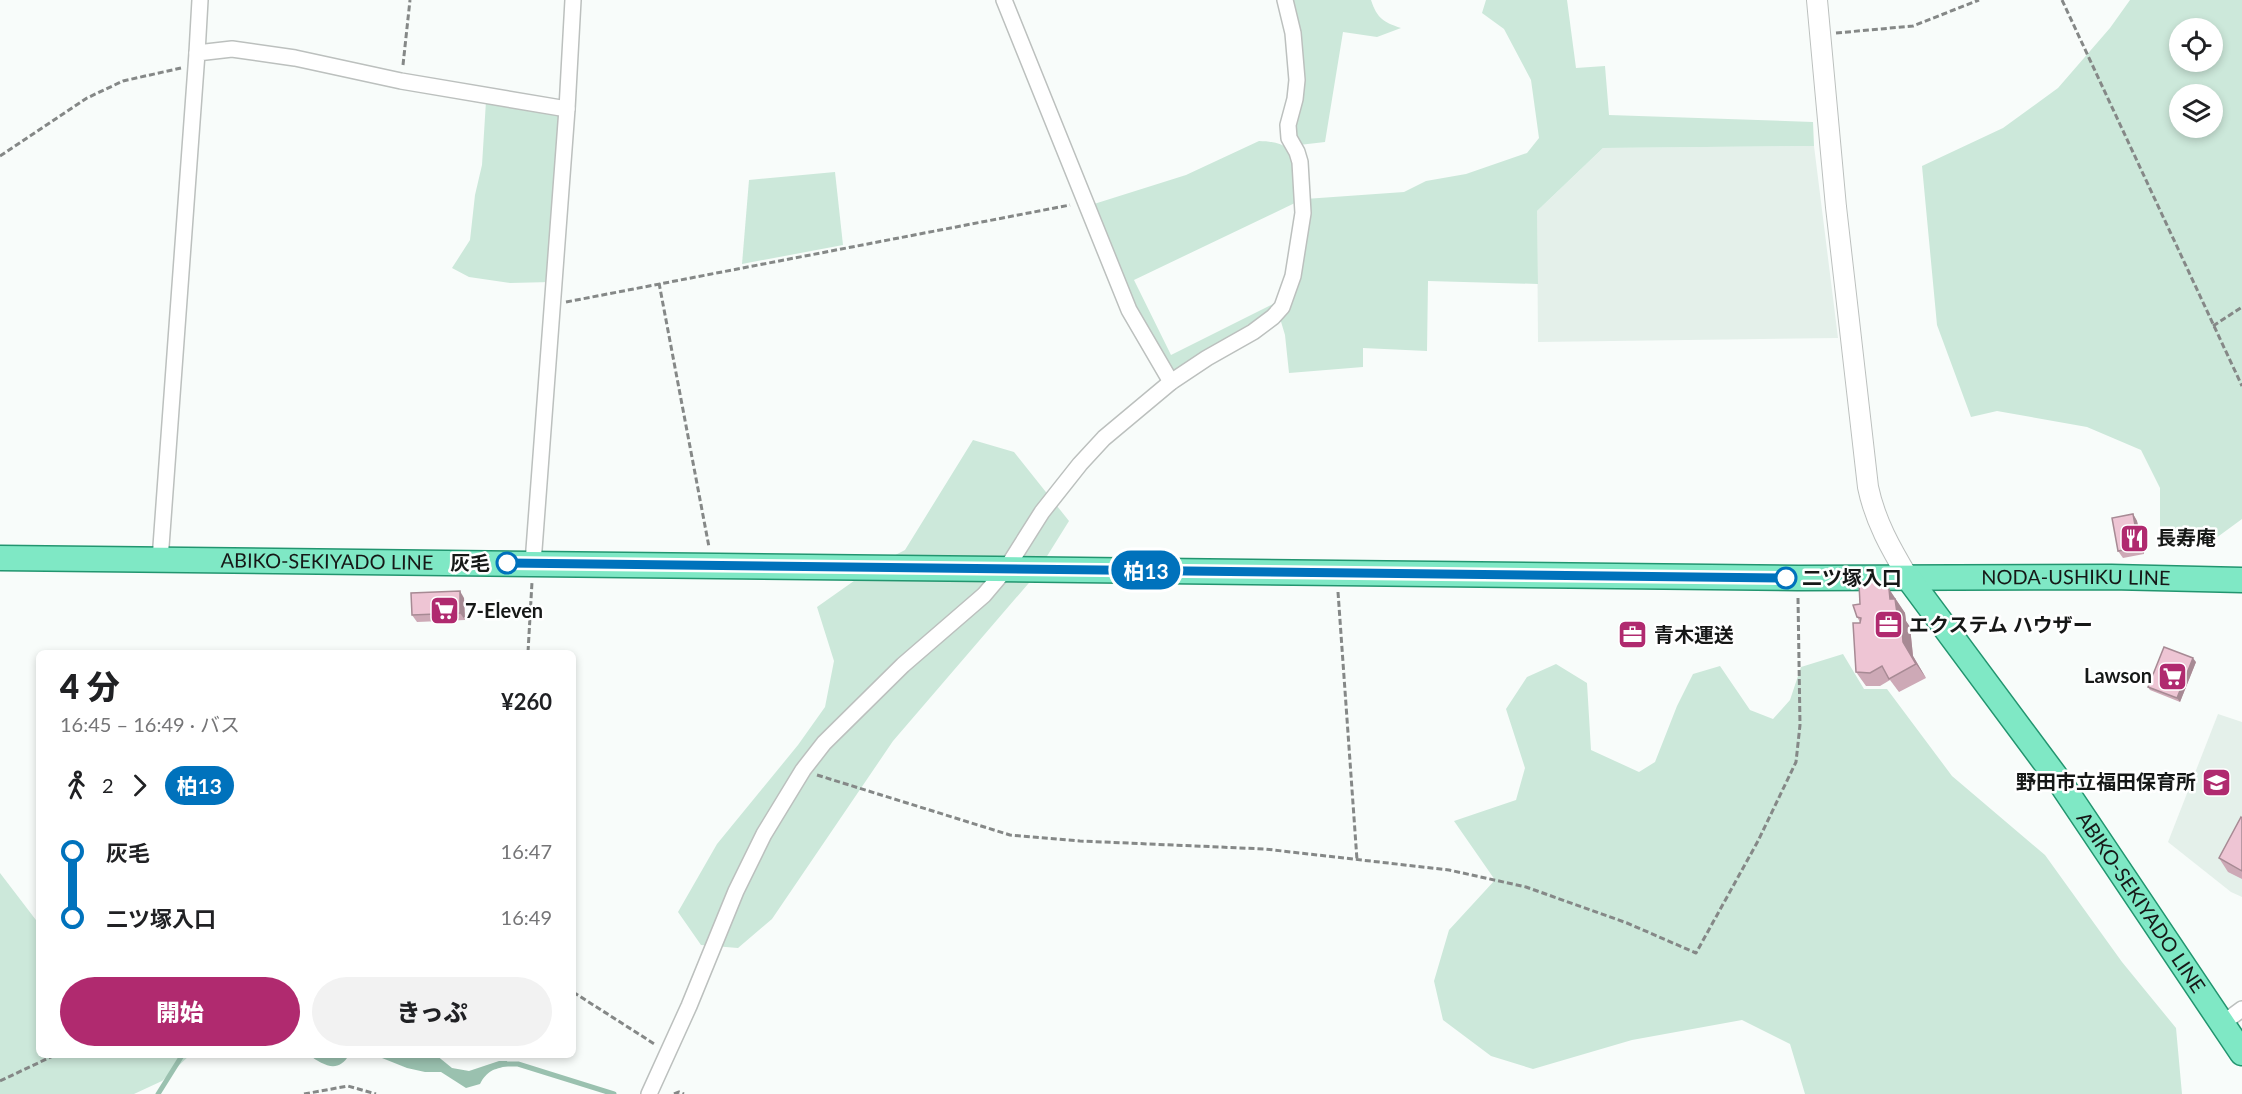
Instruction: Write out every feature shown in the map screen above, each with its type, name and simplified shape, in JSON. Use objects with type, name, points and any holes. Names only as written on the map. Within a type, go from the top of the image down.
[{"type":"main road","name":"ABIKO-SEKIYADO LINE","points":[[0,558],[1910,579],[2062,785],[2242,1053]]},
{"type":"main road","name":"NODA-USHIKU LINE","points":[[1910,579],[2111,577],[2242,580]]},
{"type":"street","points":[[160,560],[200,0]]},
{"type":"street","points":[[533,563],[573,0]]},
{"type":"street","points":[[1004,0],[1129,310],[1171,382]]},
{"type":"street","points":[[649,1094],[689,1006],[736,891],[764,834],[803,770],[824,743],[903,665],[984,596],[1006,569],[1042,512],[1104,438],[1171,382],[1253,332],[1282,307],[1293,276],[1303,213],[1300,162],[1288,131],[1297,80],[1293,33],[1285,0]]},
{"type":"street","points":[[1817,0],[1838,219],[1868,487],[1878,523],[1894,555],[1910,579]]},
{"type":"street","points":[[196,59],[232,49],[295,58],[401,81],[567,109]]},
{"type":"street","points":[[2223,1023],[2242,1009]]},
{"type":"path","points":[[401,81],[410,0]]},
{"type":"path","points":[[1820,36],[1913,26],[1979,0]]},
{"type":"path","points":[[2062,0],[2242,386]]},
{"type":"path","points":[[0,156],[87,98],[123,81],[196,59]]},
{"type":"path","points":[[553,305],[1086,202]]},
{"type":"path","points":[[659,284],[712,566]]},
{"type":"path","points":[[2213,326],[2242,307]]},
{"type":"path","points":[[528,650],[533,563]]},
{"type":"path","points":[[1337,572],[1357,860]]},
{"type":"path","points":[[803,770],[1010,835],[1080,841],[1265,849],[1449,870],[1526,887],[1627,923],[1696,953],[1758,841],[1796,762],[1800,725],[1798,578]]},
{"type":"path","points":[[576,994],[668,1052]]},
{"type":"path","points":[[0,1081],[49,1058]]},
{"type":"path","points":[[304,1094],[348,1086],[376,1094]]},
{"type":"path","points":[[674,1094],[679,1092],[684,1094]]},
{"type":"shaded area","points":[[1289,0],[1371,0],[1382,18],[1401,28],[1377,37],[1343,32],[1325,142],[1299,145],[1293,135]]},
{"type":"shaded area","points":[[1486,0],[1567,0],[1576,68],[1605,66],[1609,115],[1813,122],[1814,146],[1603,148],[1537,211],[1538,284],[1428,281],[1427,351],[1363,348],[1363,367],[1289,373],[1285,335],[1279,315],[1305,199],[1404,192],[1426,181],[1466,174],[1527,153],[1539,138],[1531,80],[1504,29],[1482,13]]},
{"type":"shaded area","points":[[2130,0],[2242,0],[2242,519],[2212,541],[2160,544],[2160,488],[2141,450],[2087,427],[1997,411],[1971,417],[1937,325],[1922,166],[2003,128],[2058,88],[2110,28]]},
{"type":"shaded area","points":[[486,101],[559,113],[551,282],[510,283],[469,277],[452,268],[470,240],[475,195],[482,165]]},
{"type":"shaded area","points":[[1259,141],[1273,142],[1290,151],[1296,166],[1299,201],[1134,280],[1171,355],[1279,301],[1271,313],[1174,375],[1135,311],[1094,204],[1186,175]]},
{"type":"shaded area","points":[[1814,146],[1838,338],[1538,342],[1537,211],[1603,148]]},
{"type":"shaded area","points":[[835,172],[843,245],[742,264],[749,180]]},
{"type":"shaded area","points":[[973,440],[1014,452],[1069,521],[1034,577],[893,741],[772,919],[738,948],[701,945],[678,912],[717,844],[798,745],[825,707],[834,661],[817,607],[878,564],[905,550]]},
{"type":"shaded area","points":[[1843,654],[1864,689],[1887,689],[1952,776],[2045,855],[2122,962],[2176,1028],[2182,1094],[1805,1094],[1790,1044],[1742,1020],[1632,1040],[1533,1069],[1491,1056],[1443,1020],[1434,981],[1449,930],[1495,880],[1454,821],[1516,800],[1525,768],[1506,709],[1527,677],[1556,664],[1587,683],[1591,750],[1639,772],[1655,762],[1677,706],[1693,674],[1720,666],[1750,710],[1773,719],[1790,700],[1801,667]]},
{"type":"shaded area","name":"野田市立福田保育所","points":[[2218,714],[2242,722],[2242,897],[2231,892],[2168,842]]},
{"type":"shaded area","points":[[0,873],[36,920],[36,1058],[187,1058],[162,1081],[134,1094],[0,1094]]},
{"type":"shaded area","points":[[314,1058],[347,1058],[335,1066]]},
{"type":"shaded area","points":[[382,1058],[440,1058],[452,1068],[469,1071],[499,1061],[507,1061],[508,1066],[491,1071],[480,1084],[466,1088],[441,1072],[425,1072]]},
{"type":"building","points":[[2133,514],[2139,547],[2118,551],[2112,518]]},
{"type":"building","points":[[1874,582],[1889,589],[1890,599],[1895,599],[1897,613],[1901,614],[1903,642],[1916,664],[1889,679],[1882,666],[1870,673],[1856,672],[1853,623],[1860,623],[1861,618],[1857,617],[1853,605],[1860,604],[1859,584]]},
{"type":"building","points":[[460,591],[460,613],[412,615],[411,593]]},
{"type":"building","name":"Lawson","points":[[2164,647],[2193,658],[2177,698],[2148,687]]},
{"type":"building","points":[[2242,818],[2242,871],[2219,858]]},
{"type":"waterway","points":[[158,1094],[180,1058]]},
{"type":"waterway","points":[[501,1064],[518,1064],[614,1094]]},
{"type":"bus line","name":"柏13","points":[[507,563],[1786,578]]},
{"type":"place","name":"長寿庵","points":[[2135,538]]},
{"type":"place","name":"灰毛","points":[[507,563]]},
{"type":"place","name":"二ツ塚入口","points":[[1786,578]]},
{"type":"place","name":"7-Eleven","points":[[444,611]]},
{"type":"place","name":"エクステム ハウザー","points":[[1888,625]]},
{"type":"place","name":"青木運送","points":[[1633,635]]},
{"type":"place","name":"Lawson","points":[[2173,676]]},
{"type":"place","name":"野田市立福田保育所","points":[[2217,782]]}]
